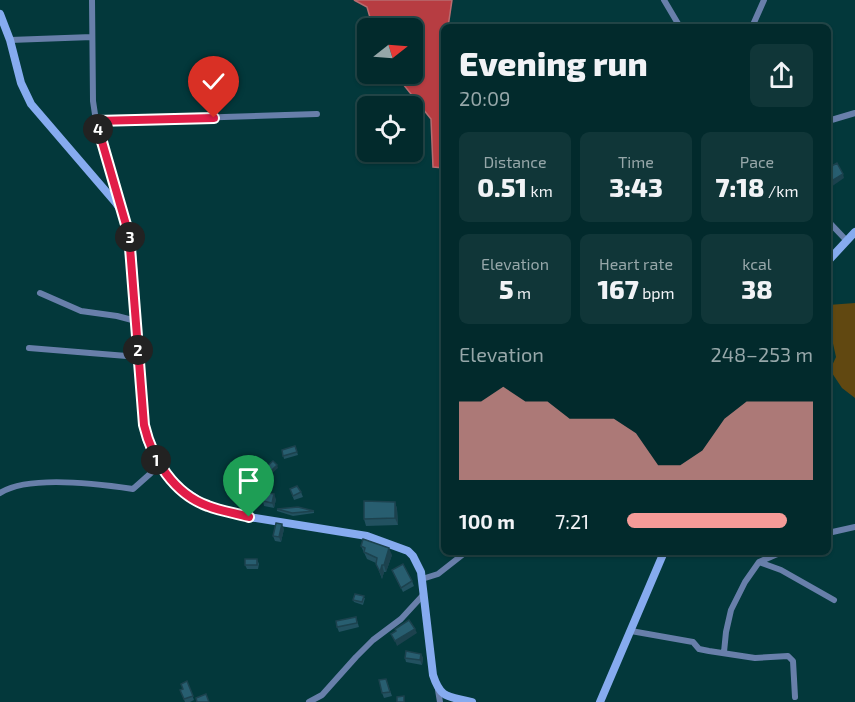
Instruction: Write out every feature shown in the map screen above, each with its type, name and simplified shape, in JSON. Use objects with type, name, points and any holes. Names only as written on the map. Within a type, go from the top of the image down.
[{"type":"street","points":[[92,0],[93,101],[103,149],[125,216],[132,252],[147,441],[159,465],[178,487],[207,506],[249,517],[367,536],[408,551],[421,572],[433,675],[440,702]]},
{"type":"street","points":[[664,0],[678,24]]},
{"type":"street","points":[[753,24],[764,0]]},
{"type":"street","points":[[0,14],[10,40],[21,84],[31,104],[125,216]]},
{"type":"street","points":[[10,40],[92,38]]},
{"type":"street","points":[[831,121],[855,113]]},
{"type":"street","points":[[96,121],[317,114]]},
{"type":"street","points":[[831,223],[847,241]]},
{"type":"street","points":[[831,258],[855,232]]},
{"type":"street","points":[[40,293],[81,311],[136,321]]},
{"type":"street","points":[[29,348],[139,357]]},
{"type":"street","points":[[0,493],[19,485],[54,483],[97,484],[133,489],[150,472],[156,459]]},
{"type":"street","points":[[831,532],[855,526]]},
{"type":"street","points":[[422,579],[438,574],[462,555]]},
{"type":"street","points":[[600,702],[663,555]]},
{"type":"street","points":[[724,652],[731,610],[745,582],[759,562],[775,555]]},
{"type":"street","points":[[759,562],[781,570],[834,600]]},
{"type":"street","points":[[309,702],[322,695],[368,646],[400,619],[424,594]]},
{"type":"street","points":[[631,631],[693,642],[699,649],[755,658],[788,656],[793,661],[795,697]]},
{"type":"street","points":[[438,690],[443,695],[472,702]]},
{"type":"shaded area","points":[[354,0],[452,0],[448,24],[441,24],[441,168],[433,167],[431,119],[423,109],[423,96],[413,96],[403,84],[423,84],[423,18],[370,18],[367,7]]},
{"type":"shaded area","points":[[855,303],[855,398],[842,388],[831,372],[836,357],[831,334],[831,305]]},
{"type":"building","points":[[837,163],[843,174],[831,181],[831,166]]},
{"type":"building","points":[[295,446],[297,452],[283,456],[282,450]]},
{"type":"building","points":[[273,461],[277,465],[270,472],[266,467]]},
{"type":"building","points":[[297,486],[301,492],[293,496],[290,489]]},
{"type":"building","points":[[265,492],[274,494],[272,503],[263,501]]},
{"type":"building","points":[[364,501],[395,502],[395,518],[364,519]]},
{"type":"building","points":[[298,507],[314,511],[292,513],[277,509]]},
{"type":"building","points":[[276,523],[282,524],[279,537],[273,536]]},
{"type":"building","points":[[363,539],[389,548],[380,572],[376,564],[377,558],[364,552],[365,548],[361,546]]},
{"type":"building","points":[[245,559],[257,559],[257,565],[245,565]]},
{"type":"building","points":[[403,564],[412,581],[401,588],[392,570]]},
{"type":"building","points":[[355,594],[364,596],[362,602],[353,600]]},
{"type":"building","points":[[356,617],[357,623],[337,627],[336,621]]},
{"type":"building","points":[[409,620],[415,629],[395,641],[391,634]]},
{"type":"building","points":[[406,651],[421,654],[420,660],[405,658]]},
{"type":"building","points":[[386,679],[390,692],[382,693],[379,680]]},
{"type":"building","points":[[187,681],[193,696],[184,699],[180,690],[183,689],[181,684]]},
{"type":"building","points":[[206,694],[209,702],[197,702],[196,698]]},
{"type":"building","points":[[404,696],[404,702],[397,702],[397,697]]},
{"type":"route","points":[[214,118],[96,121],[125,216],[132,252],[147,441],[159,465],[178,487],[207,506],[249,517]]}]
